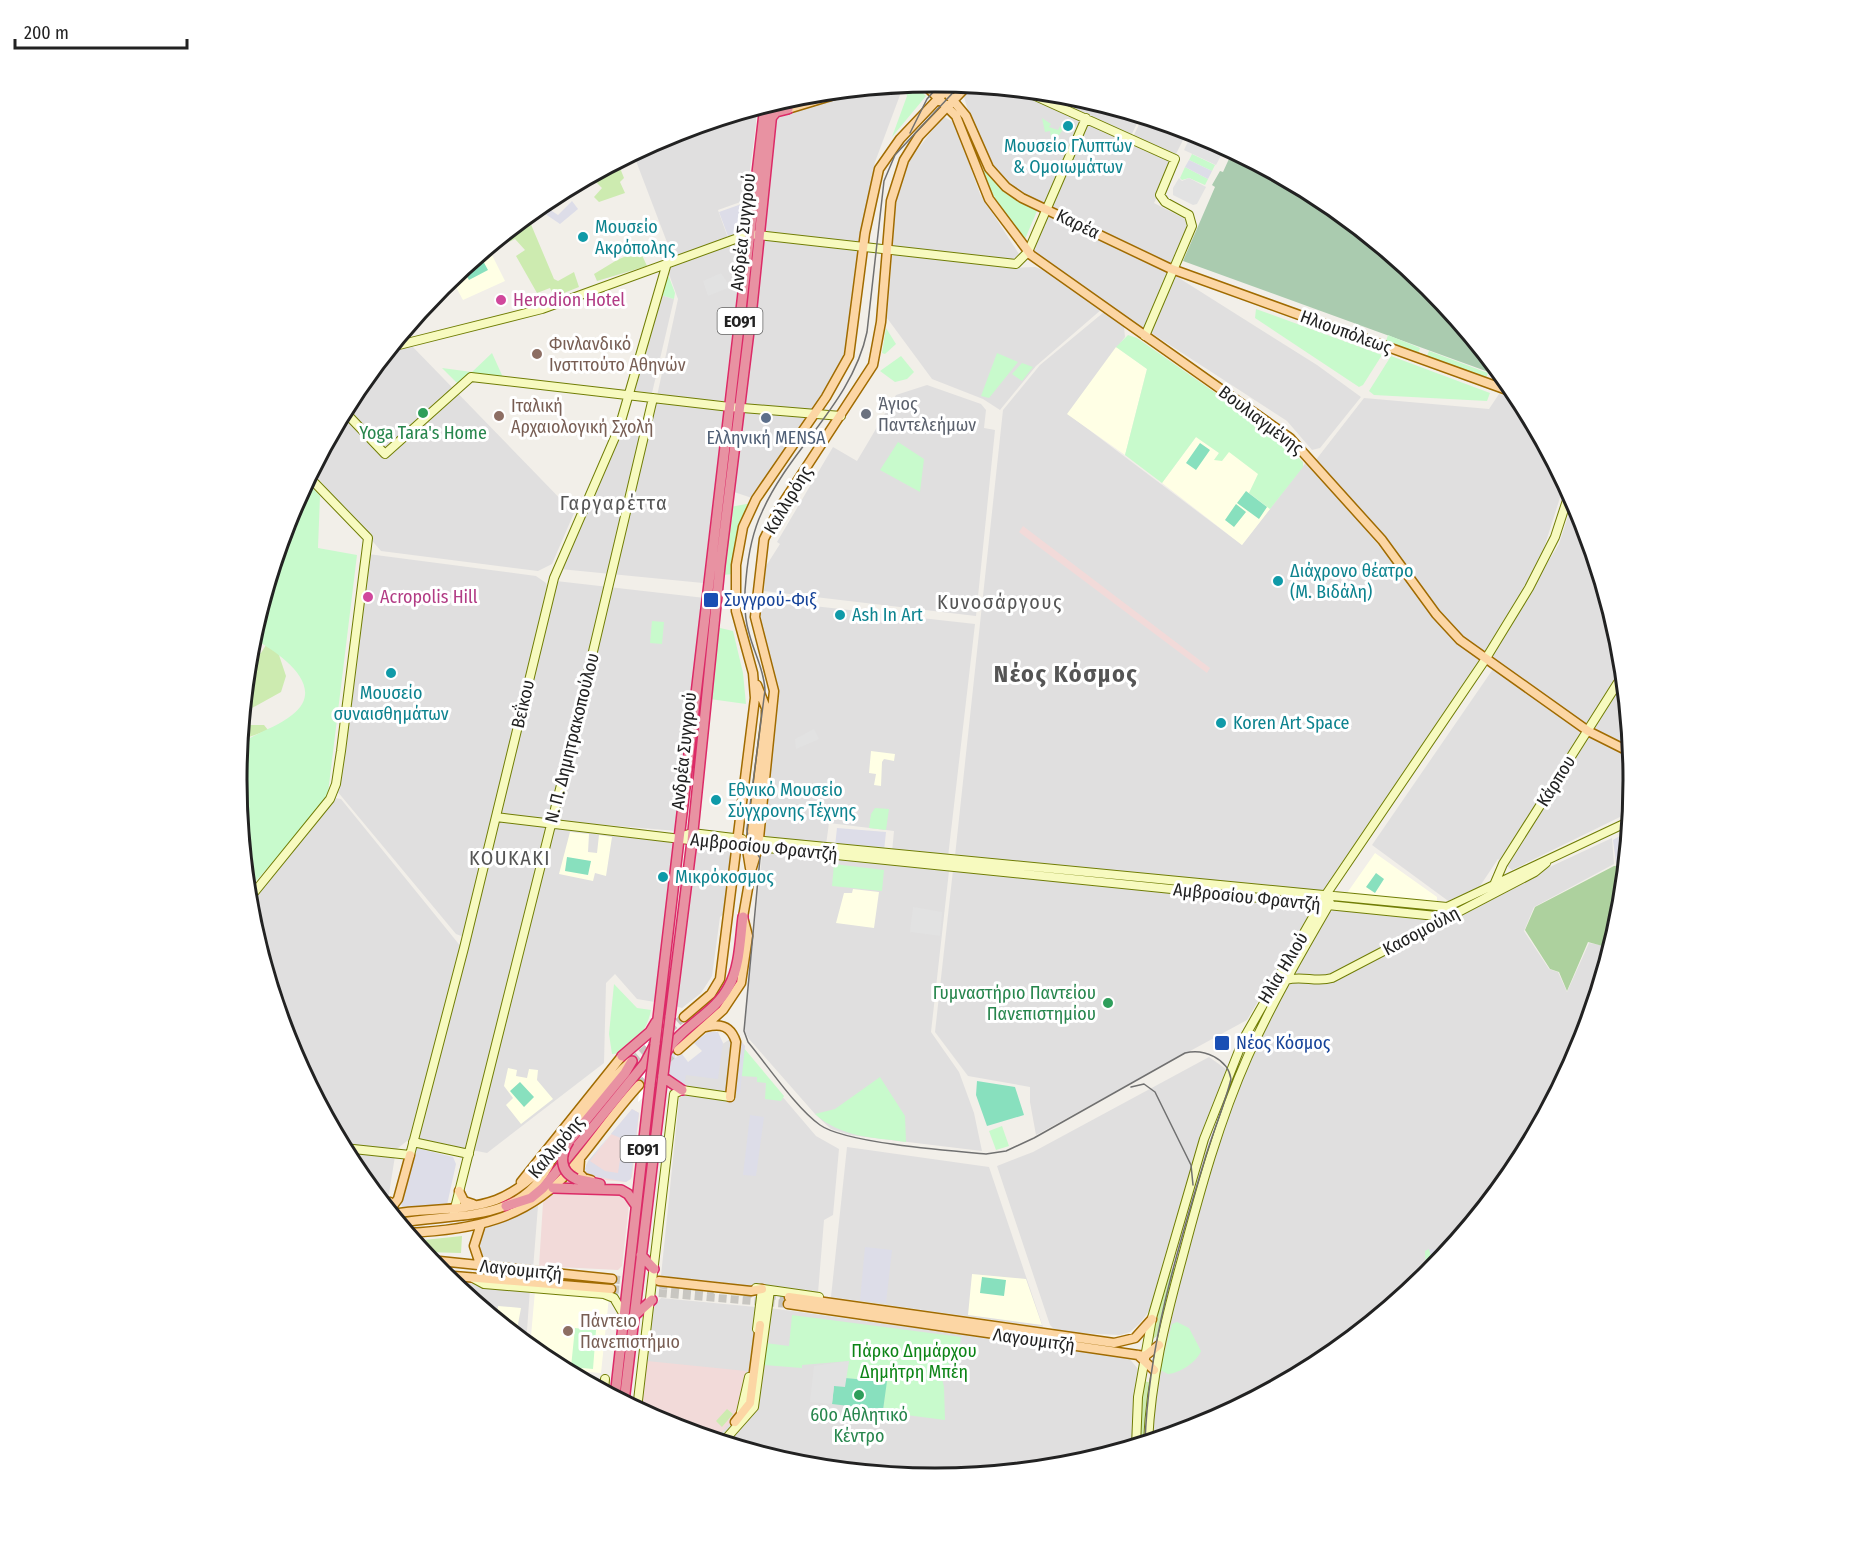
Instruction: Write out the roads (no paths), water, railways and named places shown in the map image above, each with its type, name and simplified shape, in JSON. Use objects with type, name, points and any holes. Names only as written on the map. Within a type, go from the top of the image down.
[{"type":"highway","points":[[771,118],[776,112],[788,109]]},
{"type":"highway","name":"Ανδρέα Συγγρού","points":[[754,235],[772,112]]},
{"type":"highway","name":"Ανδρέα Συγγρού","points":[[616,1389],[641,1255],[692,837],[754,235],[764,113]]},
{"type":"highway","name":"Ανδρέα Συγγρού","points":[[624,1394],[635,1209],[679,837],[735,408]]},
{"type":"highway","points":[[665,1054],[680,1035],[719,1001],[729,986],[735,972],[743,917]]},
{"type":"highway","points":[[622,1056],[650,1032],[658,1017]]},
{"type":"highway","points":[[506,1206],[531,1198],[543,1188],[640,1068],[655,1044]]},
{"type":"highway","points":[[632,1060],[625,1073],[569,1141],[563,1153],[563,1164],[568,1174],[576,1179],[623,1188],[631,1193],[635,1209]]},
{"type":"highway","points":[[663,1076],[682,1090]]},
{"type":"highway","points":[[642,1113],[650,1087]]},
{"type":"highway","points":[[553,1188],[621,1190],[628,1194],[635,1209]]},
{"type":"highway","points":[[641,1255],[654,1269]]},
{"type":"highway","points":[[629,1315],[652,1300]]},
{"type":"main road","name":"Βουλιαγμένης","points":[[930,92],[951,103],[969,121],[981,156],[988,168]]},
{"type":"main road","name":"Καλλιρόης","points":[[749,843],[754,680],[736,611],[736,565],[741,536],[756,499],[843,371],[849,356],[864,248],[879,169],[900,139],[944,92]]},
{"type":"main road","name":"Βουλιαγμένης","points":[[946,92],[989,199],[1028,252],[1284,434],[1302,450],[1388,548],[1446,628],[1485,660],[1588,730],[1623,748]]},
{"type":"main road","name":"Καλλιρόης","points":[[684,1017],[711,994],[720,979],[749,843],[774,692],[756,625],[764,539],[779,509],[841,416],[874,361],[881,322],[891,201],[901,167],[919,136],[961,93]]},
{"type":"main road","points":[[967,93],[969,121]]},
{"type":"main road","points":[[788,109],[801,105]]},
{"type":"main road","name":"Καρέα","points":[[988,168],[1015,193],[1175,270]]},
{"type":"main road","name":"Ηλιουπόλεως","points":[[1175,270],[1502,388]]},
{"type":"main road","points":[[678,1050],[729,1004],[741,983],[748,936],[743,917],[751,871],[749,843],[766,712],[754,680]]},
{"type":"main road","points":[[703,1028],[722,1025],[734,1036],[736,1042],[730,1097]]},
{"type":"main road","points":[[515,1190],[622,1056]]},
{"type":"main road","name":"Καλλιρόης","points":[[397,1208],[454,1212],[495,1200],[515,1190],[537,1173],[613,1078],[632,1060]]},
{"type":"main road","name":"Καλλιρόης","points":[[417,1232],[456,1230],[481,1224],[525,1207],[553,1188],[639,1085]]},
{"type":"main road","points":[[407,1221],[454,1212],[486,1213],[506,1206],[536,1185],[548,1168],[556,1150]]},
{"type":"main road","points":[[393,1204],[398,1199],[410,1155]]},
{"type":"main road","points":[[581,1156],[578,1167],[580,1174],[598,1180]]},
{"type":"main road","points":[[459,1191],[464,1201],[477,1205]]},
{"type":"main road","points":[[425,1232],[444,1227],[454,1212]]},
{"type":"main road","points":[[481,1224],[474,1246],[481,1267]]},
{"type":"main road","name":"Λαγουμιτζή","points":[[444,1262],[612,1284],[459,1277]]},
{"type":"main road","points":[[659,1281],[751,1291],[766,1289]]},
{"type":"main road","name":"Λαγουμιτζή","points":[[1142,1357],[788,1300],[1122,1343],[1135,1338],[1152,1319]]},
{"type":"main road","points":[[735,1422],[750,1402],[760,1325]]},
{"type":"main road","points":[[1154,1370],[1142,1357],[1159,1345]]},
{"type":"street","points":[[1047,101],[1175,159],[1159,193],[1165,202],[1186,213],[1192,221],[1192,229],[1145,336]]},
{"type":"street","points":[[402,345],[542,309],[754,235],[1010,265],[1018,263],[1028,252],[1086,118]]},
{"type":"street","name":"Βεΐκου","points":[[410,1155],[555,576],[631,395],[667,264]]},
{"type":"street","points":[[350,418],[385,454],[471,377],[735,408],[841,416]]},
{"type":"street","name":"Ν. Π. Δημητρακοπούλου","points":[[454,1212],[551,824],[653,398]]},
{"type":"street","points":[[256,890],[306,832],[335,791],[368,538],[315,483]]},
{"type":"street","name":"Ηλία Ηλιού","points":[[1136,1438],[1142,1357],[1152,1319],[1204,1140],[1232,1065],[1252,1021],[1485,660],[1550,550],[1566,503]]},
{"type":"street","name":"Κάρπου","points":[[1492,892],[1503,864],[1617,684]]},
{"type":"street","name":"Αμβροσίου Φραντζή","points":[[496,818],[1446,917]]},
{"type":"street","name":"Κασομούλη","points":[[1454,906],[1495,883],[1550,860],[1623,824]]},
{"type":"street","name":"Αμβροσίου Φραντζή","points":[[749,843],[1434,907],[1454,906]]},
{"type":"street","name":"Κασομούλη","points":[[1286,980],[1299,976],[1323,981],[1332,978],[1492,892],[1535,872],[1550,860]]},
{"type":"street","points":[[1503,864],[1506,871],[1512,875]]},
{"type":"street","name":"Ηλία Ηλιού","points":[[1149,1435],[1154,1370],[1159,1345],[1185,1243],[1216,1143],[1249,1054],[1325,905]]},
{"type":"street","points":[[638,1400],[652,1300],[674,1094],[682,1090],[730,1097]]},
{"type":"street","points":[[413,1142],[469,1154]]},
{"type":"street","points":[[355,1150],[410,1155]]},
{"type":"street","name":"Λαγουμιτζή","points":[[654,1269],[662,1278],[766,1289],[969,1320],[978,1324]]},
{"type":"street","name":"Λαγουμιτζή","points":[[474,1278],[484,1284],[604,1294],[614,1298],[629,1315]]},
{"type":"street","points":[[726,1435],[745,1403],[766,1289]]},
{"type":"street","points":[[727,1436],[754,1407],[766,1289]]},
{"type":"street","points":[[605,1379],[605,1383]]},
{"type":"tunnel","points":[[632,1061],[684,1017]]},
{"type":"tunnel","points":[[639,1085],[678,1050]]},
{"type":"tunnel","points":[[612,1279],[714,1291]]},
{"type":"tunnel","points":[[611,1289],[788,1304]]},
{"type":"tunnel","points":[[744,1293],[789,1297]]},
{"type":"tram line","points":[[910,133],[927,99],[933,92]]},
{"type":"tram line","points":[[953,92],[895,155],[884,181],[867,332],[859,357],[835,403],[774,489],[759,520],[751,545],[745,586],[745,613],[763,675],[765,690],[747,829],[748,839],[760,858],[744,1031],[748,1042],[783,1086],[801,1108],[820,1125],[852,1137],[874,1141],[986,1154],[1006,1151],[1034,1138],[1185,1053],[1207,1054],[1225,1066],[1231,1079],[1183,1231],[1165,1301],[1152,1372],[1145,1436]]},
{"type":"tram line","points":[[1131,1087],[1144,1084],[1155,1092],[1191,1165],[1193,1185]]},
{"type":"place","name":"Μουσείο Γλυπτών & Ομοιωμάτων","points":[[1068,126]]},
{"type":"place","name":"Μουσείο Ακρόπολης","points":[[583,237]]},
{"type":"place","name":"Herodion Hotel","points":[[501,300]]},
{"type":"place","name":"Φινλανδικό Iνστιτούτο Aθηνών","points":[[537,354]]},
{"type":"place","name":"Yoga Tara's Home","points":[[423,413]]},
{"type":"place","name":"Άγιος Παντελεήμων","points":[[866,414]]},
{"type":"place","name":"Ιταλική Αρχαιολογική Σχολή","points":[[499,416]]},
{"type":"place","name":"Ελληνική MENSA","points":[[766,418]]},
{"type":"place","name":"Διάχρονο θέατρο (Μ. Βιδάλη)","points":[[1278,581]]},
{"type":"place","name":"Acropolis Hill","points":[[368,597]]},
{"type":"place","name":"Συγγρού-Φιξ","points":[[711,600]]},
{"type":"place","name":"Ash In Art","points":[[840,615]]},
{"type":"place","name":"Μουσείο συναισθημάτων","points":[[391,673]]},
{"type":"place","name":"Koren Art Space","points":[[1221,723]]},
{"type":"place","name":"Εθνικό Μουσείο Σύγχρονης Τέχνης","points":[[716,800]]},
{"type":"place","name":"Μικρόκοσμος","points":[[663,877]]},
{"type":"place","name":"Γυμναστήριο Παντείου Πανεπιστημίου","points":[[1108,1003]]},
{"type":"place","name":"Νέος Κόσμος","points":[[1222,1043]]},
{"type":"place","name":"Πάντειο Πανεπιστήμιο","points":[[568,1331]]},
{"type":"place","name":"60ο Αθλητικό Κέντρο","points":[[859,1395]]},
{"type":"district","name":"Γαργαρέττα","points":[[614,503]]},
{"type":"district","name":"Κυνοσάργους","points":[[1000,602]]},
{"type":"district","name":"Νέος Κόσμος","points":[[1066,674]]},
{"type":"district","name":"KOUKAKI","points":[[510,858]]},
{"type":"park label","name":"Πάρκο Δημάρχου Δημήτρη Μπέη","points":[[914,1361]]}]
